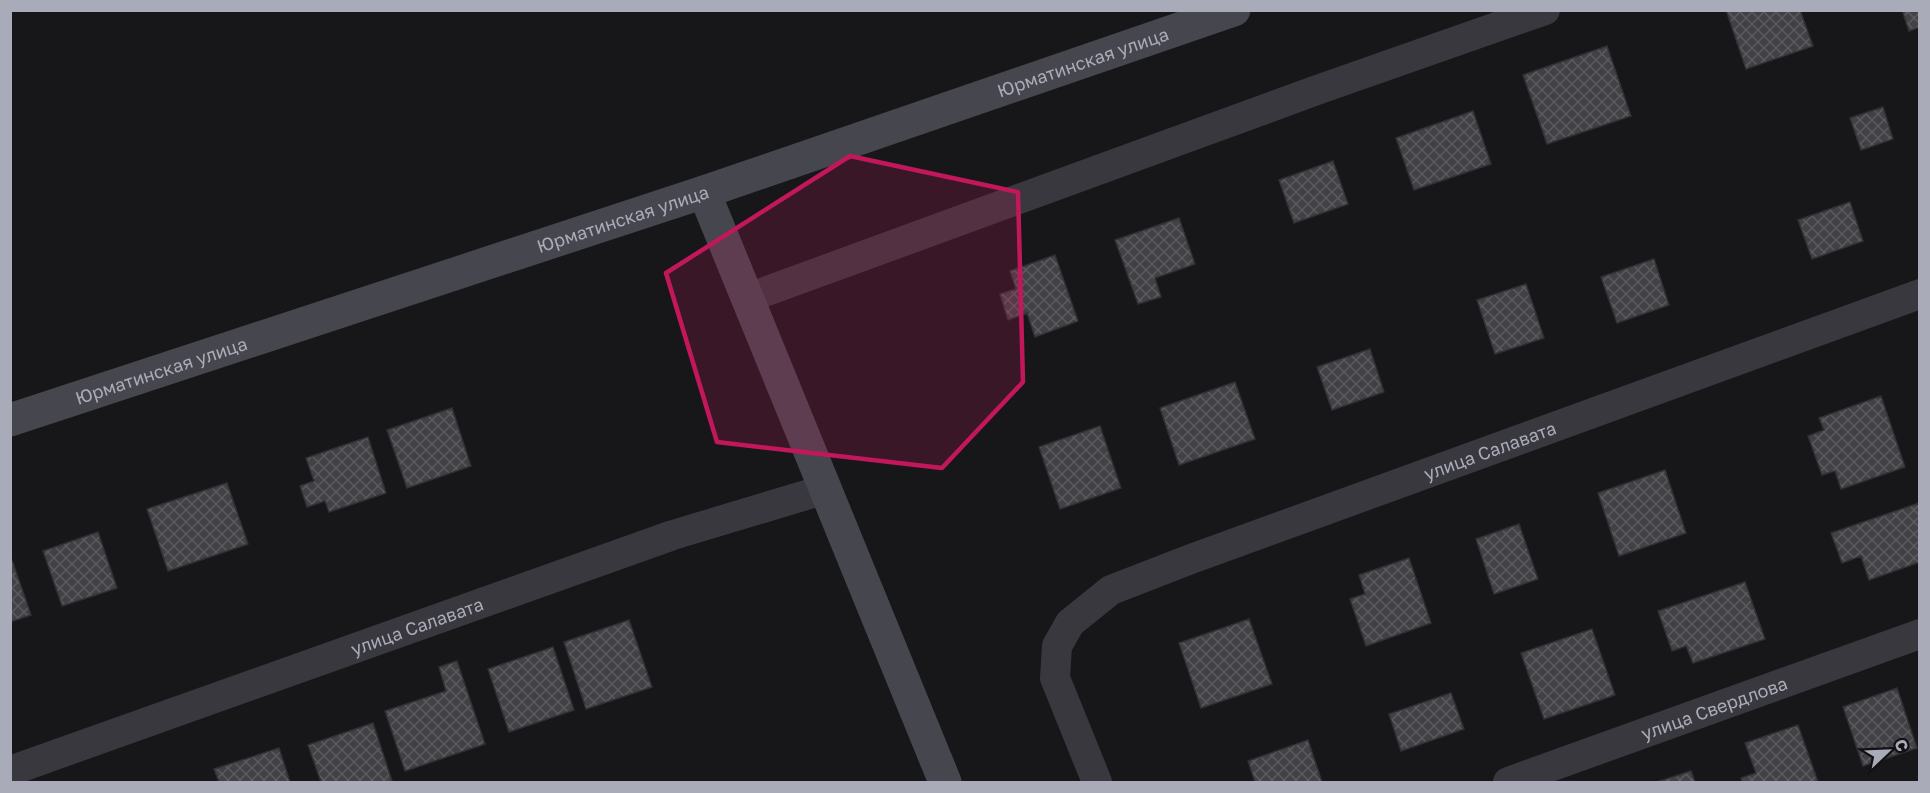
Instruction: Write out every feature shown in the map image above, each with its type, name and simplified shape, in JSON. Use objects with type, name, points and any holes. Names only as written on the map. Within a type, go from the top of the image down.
[{"type":"main road","name":"Юрматинская улица","points":[[10,420],[704,192],[1234,10]]},
{"type":"main road","points":[[704,192],[945,783]]},
{"type":"street","points":[[748,298],[1317,90],[1545,10]]},
{"type":"street","name":"улица Салавата","points":[[1097,783],[1054,678],[1057,646],[1070,623],[1111,590],[1920,294]]},
{"type":"street","name":"улица Салавата","points":[[10,771],[673,535],[826,489]]},
{"type":"street","name":"улица Свердлова","points":[[1508,783],[1920,634]]},
{"type":"highlighted area","points":[[850,156],[1018,192],[1023,382],[942,468],[717,442],[666,273]]},
{"type":"building","points":[[1726,10],[1800,10],[1813,46],[1746,69]]},
{"type":"building","points":[[1902,10],[1920,10],[1920,27],[1909,31]]},
{"type":"building","points":[[1607,46],[1631,116],[1547,144],[1523,75]]},
{"type":"building","points":[[1883,107],[1893,139],[1861,150],[1850,118]]},
{"type":"building","points":[[1473,111],[1491,164],[1414,190],[1396,138]]},
{"type":"building","points":[[1333,161],[1348,204],[1294,223],[1279,180]]},
{"type":"building","points":[[1850,202],[1863,241],[1812,259],[1798,220]]},
{"type":"building","points":[[1179,218],[1195,264],[1155,278],[1161,297],[1138,304],[1115,240]]},
{"type":"building","points":[[1055,255],[1078,321],[1035,337],[1027,313],[1008,320],[1000,294],[1016,289],[1010,271]]},
{"type":"building","points":[[1654,259],[1669,305],[1617,323],[1601,277]]},
{"type":"building","points":[[1526,284],[1544,338],[1495,354],[1477,300]]},
{"type":"building","points":[[1370,349],[1384,392],[1332,410],[1317,367]]},
{"type":"building","points":[[1235,382],[1255,439],[1179,465],[1160,408]]},
{"type":"building","points":[[1881,396],[1905,467],[1841,489],[1835,471],[1822,475],[1808,436],[1824,430],[1819,418]]},
{"type":"building","points":[[452,408],[471,466],[407,488],[387,430]]},
{"type":"building","points":[[1100,426],[1121,488],[1060,509],[1039,447]]},
{"type":"building","points":[[368,437],[386,493],[329,512],[325,501],[307,507],[300,486],[314,481],[306,458]]},
{"type":"building","points":[[1665,470],[1686,533],[1619,556],[1598,493]]},
{"type":"building","points":[[227,483],[248,544],[168,571],[147,509]]},
{"type":"building","points":[[1919,503],[1920,562],[1869,580],[1861,556],[1842,563],[1831,533]]},
{"type":"building","points":[[1519,524],[1538,579],[1494,594],[1476,539]]},
{"type":"building","points":[[98,532],[117,588],[62,606],[43,551]]},
{"type":"building","points":[[1409,558],[1431,623],[1366,646],[1350,599],[1365,594],[1359,575]]},
{"type":"building","points":[[10,560],[12,560],[31,615],[10,622]]},
{"type":"building","points":[[1745,582],[1765,639],[1693,663],[1686,646],[1672,651],[1658,611]]},
{"type":"building","points":[[1249,619],[1272,684],[1201,708],[1179,643]]},
{"type":"building","points":[[629,620],[652,687],[586,709],[564,642]]},
{"type":"building","points":[[1592,629],[1615,695],[1544,719],[1521,653]]},
{"type":"building","points":[[553,647],[574,710],[509,732],[488,669]]},
{"type":"building","points":[[457,661],[485,744],[405,771],[385,711],[446,691],[439,667]]},
{"type":"building","points":[[1897,688],[1917,748],[1863,766],[1843,707]]},
{"type":"building","points":[[1451,693],[1464,729],[1401,751],[1389,714]]},
{"type":"building","points":[[373,723],[392,781],[321,782],[308,745]]},
{"type":"building","points":[[1798,725],[1818,782],[1742,782],[1741,778],[1756,773],[1745,743]]},
{"type":"building","points":[[1308,740],[1322,782],[1255,782],[1248,761]]},
{"type":"building","points":[[279,748],[290,782],[219,782],[214,769]]},
{"type":"building","points":[[1691,771],[1695,782],[1657,782]]}]
